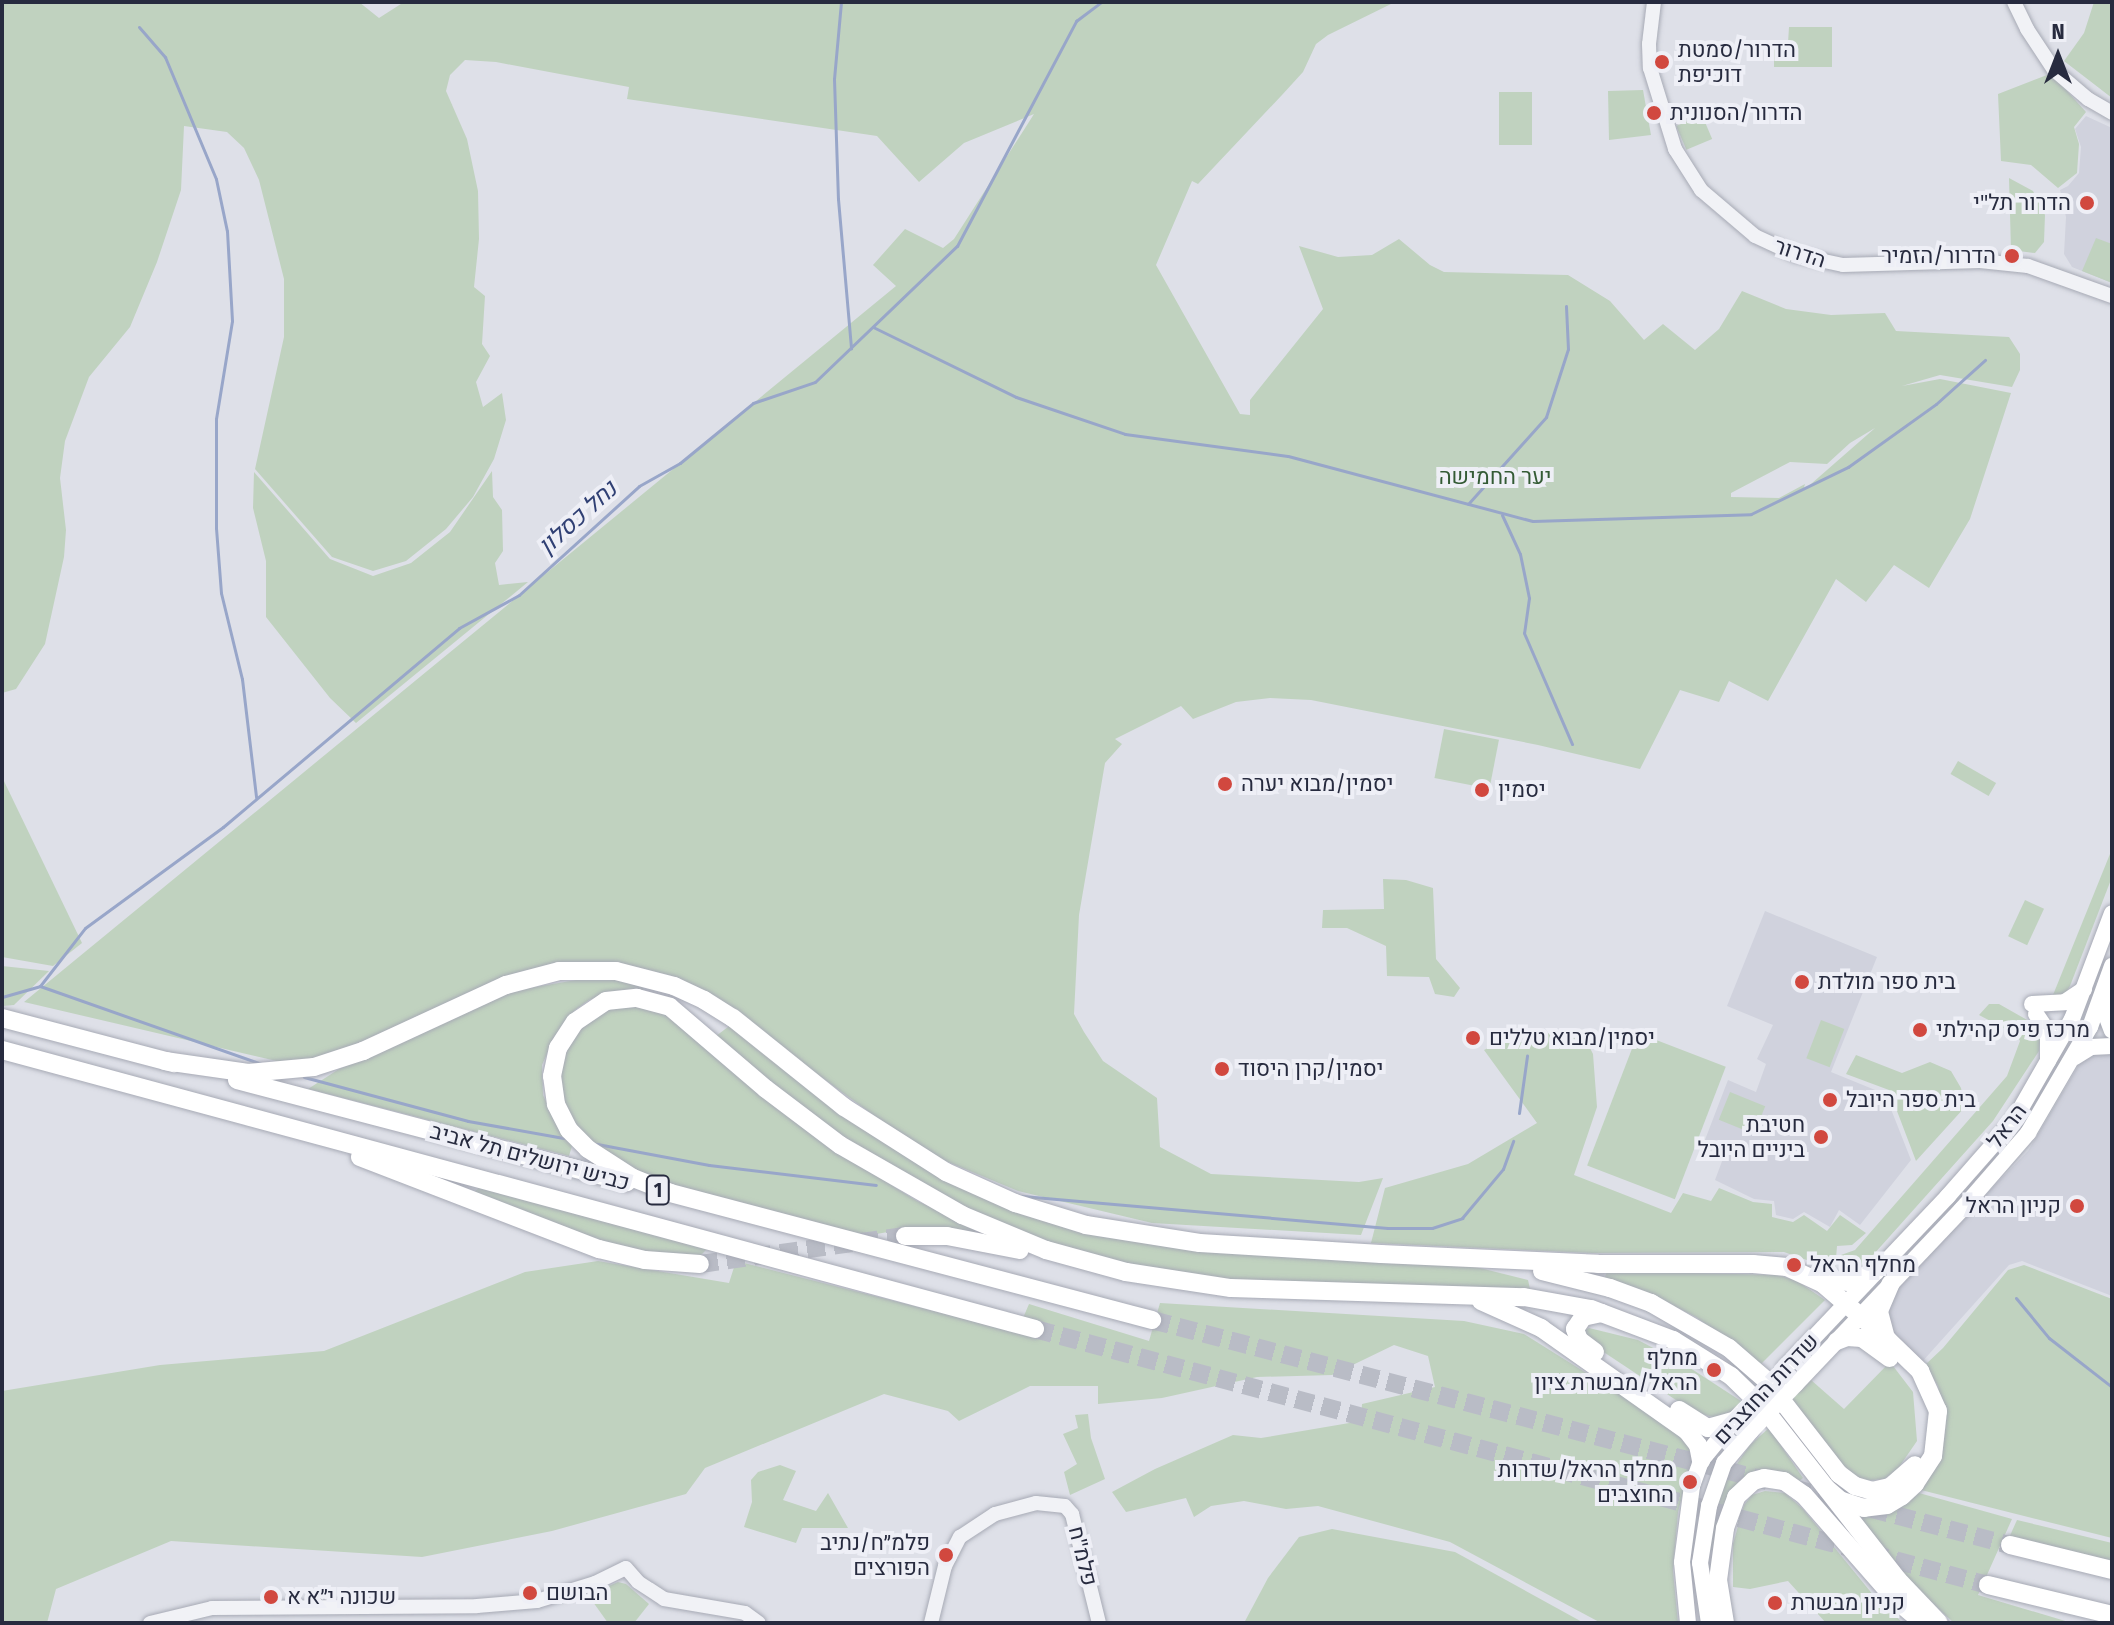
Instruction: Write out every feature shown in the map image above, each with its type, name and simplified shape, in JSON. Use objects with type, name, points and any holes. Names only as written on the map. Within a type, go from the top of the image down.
[{"type":"highway","points":[[165,1061],[248,1073],[314,1067],[363,1051],[506,985],[559,971],[616,971],[674,986],[704,1000],[733,1018],[844,1107],[912,1153],[980,1188],[1050,1215],[1160,1238],[1443,1257],[1623,1265],[1762,1264],[1843,1283],[1876,1271]]},
{"type":"highway","points":[[671,1193],[633,1178],[588,1149],[569,1130],[556,1104],[552,1076],[558,1048],[575,1022],[606,1001],[637,998],[670,1007],[802,1118],[880,1170],[1004,1234],[1102,1267]]},
{"type":"highway","name":"כביש ירושלים תל אביב","points":[[2,1018],[1152,1320]]},
{"type":"highway","name":"כביש ירושלים תל אביב","points":[[2,1050],[1035,1329]]},
{"type":"highway","points":[[221,1109],[349,1153],[588,1246],[645,1260],[700,1264]]},
{"type":"highway","points":[[905,1236],[963,1238],[1171,1280],[1250,1290],[1524,1297],[1609,1314],[1673,1340],[1731,1376],[1762,1406],[1898,1580],[1939,1623]]},
{"type":"highway","points":[[1443,1257],[1569,1276],[1610,1288],[1677,1316],[1729,1348],[1766,1380],[1847,1481],[1864,1489],[1890,1487],[1915,1466],[1924,1445],[1927,1424],[1921,1394],[1911,1377],[1870,1341],[1854,1336],[1837,1341]]},
{"type":"highway","points":[[1810,1276],[1847,1302],[1920,1371],[1935,1396],[1939,1426],[1933,1456],[1915,1484],[1887,1505],[1856,1506],[1826,1488]]},
{"type":"highway","points":[[1888,1340],[1879,1311],[1891,1283]]},
{"type":"highway","points":[[1439,1293],[1495,1305],[1541,1328],[1687,1431],[1697,1442],[1701,1461]]},
{"type":"highway","points":[[1609,1314],[1595,1313],[1579,1321],[1576,1334],[1585,1345],[1701,1426],[1719,1428],[1736,1419]]},
{"type":"highway","points":[[1725,1623],[1718,1580],[1723,1536],[1736,1497],[1753,1481],[1764,1478],[1784,1481],[1804,1495],[1896,1600],[1923,1623]]},
{"type":"highway","points":[[2010,1545],[2112,1570]]},
{"type":"highway","points":[[1988,1585],[2112,1615]]},
{"type":"main road","name":"הראל","points":[[1847,1302],[1994,1145],[2043,1074],[2085,987],[2112,913]]},
{"type":"main road","name":"הראל","points":[[1862,1316],[2009,1157],[2039,1116],[2073,1057],[2112,966]]},
{"type":"main road","points":[[2105,985],[2104,1010],[2112,1031]]},
{"type":"main road","points":[[2043,1074],[2050,1040],[2034,1009],[2065,1002],[2085,987]]},
{"type":"main road","points":[[2073,1057],[2091,1047],[2112,1046]]},
{"type":"main road","name":"שדרות החוצבים","points":[[1688,1623],[1683,1594],[1683,1542],[1692,1486],[1701,1461],[1736,1419],[1847,1302]]},
{"type":"main road","name":"שדרות החוצבים","points":[[1709,1623],[1700,1579],[1705,1523],[1724,1463],[1862,1316]]},
{"type":"street","name":"הדרור","points":[[1654,2],[1650,21],[1650,68],[1675,149],[1701,190],[1755,236],[1796,255],[1843,265],[1980,261],[2028,266],[2112,296]]},
{"type":"street","points":[[2014,2],[2027,29],[2054,70],[2088,99],[2112,113]]},
{"type":"street","name":"פלמ\"ח","points":[[931,1623],[945,1566],[960,1537],[995,1514],[1040,1503],[1065,1506],[1072,1514],[1099,1623]]},
{"type":"street","points":[[150,1623],[212,1608],[477,1606],[537,1601],[595,1583],[626,1568],[638,1582],[664,1599],[745,1613],[759,1623]]},
{"type":"shaded area","name":"הדרור תל\"י","points":[[2086,116],[2112,128],[2112,283],[2072,267],[2064,254],[2066,217],[2060,190],[2079,173],[2081,147],[2075,129]]},
{"type":"shaded area","points":[[1765,911],[1877,957],[1831,1072],[1885,1094],[1911,1160],[1860,1225],[1839,1210],[1830,1227],[1804,1212],[1793,1219],[1776,1215],[1774,1201],[1754,1199],[1715,1180],[1724,1156],[1703,1145],[1728,1080],[1756,1092],[1766,1064],[1757,1059],[1773,1025],[1727,1006]]},
{"type":"shaded area","points":[[2090,1046],[2112,1053],[2112,1296],[2022,1261],[2009,1265],[1921,1363],[1887,1329],[1888,1295],[2028,1151]]},
{"type":"green space","name":"יער החמישה","points":[[2,2],[359,2],[379,18],[404,2],[1395,2],[1316,44],[1303,72],[1198,184],[1192,181],[1156,265],[1240,414],[1250,415],[1250,400],[1323,309],[1299,246],[1338,257],[1372,255],[1399,239],[1430,265],[1444,272],[1568,275],[1610,301],[1644,340],[1663,324],[1695,350],[1719,329],[1742,291],[1786,309],[1831,315],[1885,313],[1896,331],[2009,337],[2020,354],[2020,370],[2012,387],[1940,375],[1902,386],[1940,379],[2011,393],[1970,519],[1929,588],[1894,565],[1866,602],[1836,579],[1768,701],[1729,681],[1719,702],[1680,690],[1640,769],[1538,745],[1311,700],[1270,698],[1236,702],[1193,719],[1181,706],[1115,739],[1122,744],[1105,763],[1079,915],[1074,1014],[1103,1061],[1157,1098],[1160,1147],[1211,1174],[1359,1182],[1383,1178],[1361,1235],[1152,1223],[1018,1191],[924,1152],[702,990],[672,976],[632,966],[563,966],[333,1055],[285,1063],[24,1002],[896,286],[873,265],[905,229],[943,248],[954,239],[1034,114],[964,143],[919,182],[877,136],[627,99],[629,87],[496,62],[465,60],[450,75],[446,91],[467,139],[478,191],[479,239],[474,287],[485,296],[482,344],[490,356],[476,382],[483,407],[502,393],[506,420],[494,459],[473,497],[446,529],[406,561],[373,571],[332,557],[255,469],[284,337],[284,279],[259,180],[244,148],[227,132],[184,126],[181,190],[157,262],[130,327],[89,377],[65,441],[60,478],[66,530],[64,557],[45,644],[16,689],[2,693]],"holes":[[[1875,428],[1803,491],[1805,484],[1779,498],[1731,497],[1731,493],[1790,462],[1827,464],[1850,443]]]},
{"type":"green space","points":[[2094,2],[2112,2],[2112,98],[2064,61],[2084,33]]},
{"type":"green space","points":[[1789,27],[1832,27],[1832,67],[1774,67],[1774,44],[1788,43]]},
{"type":"green space","points":[[2047,75],[2059,82],[2086,112],[2074,127],[2079,144],[2077,173],[2058,188],[2031,165],[2001,161],[1998,94]]},
{"type":"green space","points":[[1643,90],[1651,135],[1609,140],[1608,91]]},
{"type":"green space","points":[[1499,92],[1532,92],[1532,145],[1499,145]]},
{"type":"green space","points":[[1702,115],[1712,139],[1686,150],[1676,126]]},
{"type":"green space","points":[[2009,178],[2033,191],[2045,215],[2044,242],[2035,253],[2011,250]]},
{"type":"green space","points":[[2096,238],[2112,244],[2112,283],[2082,271]]},
{"type":"green space","points":[[492,471],[493,497],[502,510],[503,551],[495,563],[499,585],[528,582],[356,723],[330,698],[266,617],[266,561],[253,508],[254,472],[330,559],[373,576],[411,563],[450,532]]},
{"type":"green space","points":[[1444,729],[1499,740],[1489,789],[1434,778]]},
{"type":"green space","points":[[1958,761],[1996,783],[1989,796],[1950,774]]},
{"type":"green space","points":[[2,777],[82,943],[53,966],[2,957]]},
{"type":"green space","points":[[2112,849],[2112,877],[2070,986],[2064,996],[2053,995]]},
{"type":"green space","points":[[1383,879],[1406,880],[1433,888],[1436,959],[1460,988],[1454,997],[1435,994],[1429,977],[1387,976],[1386,946],[1347,928],[1322,928],[1323,910],[1384,909]]},
{"type":"green space","points":[[2025,900],[2044,909],[2027,945],[2008,936]]},
{"type":"green space","points":[[2,966],[49,971],[14,1005],[2,1006]]},
{"type":"green space","points":[[594,977],[644,980],[643,994],[605,994],[589,1000],[575,1010],[556,1034],[542,1065],[543,1095],[556,1123],[572,1146],[569,1156],[308,1089],[339,1069],[517,990]]},
{"type":"green space","points":[[1989,1004],[1999,1004],[2036,1025],[2041,1033],[2039,1051],[1993,1121],[1865,1264],[1841,1275],[1841,1255],[1855,1250],[2007,1076],[2020,1041],[2017,1035],[1979,1015]]},
{"type":"green space","points":[[627,1005],[666,1014],[836,1151],[917,1201],[977,1227],[974,1235],[910,1228],[860,1237],[688,1193],[636,1171],[603,1151],[575,1125],[563,1102],[560,1076],[565,1051],[580,1027],[600,1012]]},
{"type":"green space","points":[[1821,1020],[1844,1029],[1830,1067],[1806,1058]]},
{"type":"green space","points":[[732,1024],[809,1087],[1051,1221],[1464,1264],[1528,1280],[1530,1289],[1206,1279],[1072,1252],[1007,1228],[893,1173],[793,1102],[716,1036]]},
{"type":"green space","points":[[1555,1030],[1588,1044],[1593,1054],[1597,1107],[1574,1175],[1671,1213],[1683,1193],[1711,1201],[1719,1188],[1753,1202],[1772,1204],[1772,1217],[1793,1222],[1804,1215],[1827,1231],[1840,1215],[1866,1233],[1852,1245],[1837,1246],[1835,1270],[1784,1252],[1592,1253],[1371,1243],[1385,1188],[1468,1164],[1537,1123],[1484,1050],[1500,1042],[1531,1042]]},
{"type":"green space","points":[[1638,1033],[1726,1067],[1675,1199],[1587,1166]]},
{"type":"green space","points":[[1856,1055],[1902,1073],[1930,1062],[1951,1071],[1961,1088],[1965,1107],[1916,1161],[1889,1090],[1846,1074]]},
{"type":"green space","points":[[1730,1092],[1765,1106],[1754,1134],[1719,1120]]},
{"type":"green space","points":[[481,1186],[708,1248],[701,1255],[678,1258],[594,1242],[472,1194]]},
{"type":"green space","points":[[598,1261],[729,1283],[736,1261],[1017,1332],[1029,1304],[1149,1341],[1160,1303],[1464,1321],[1524,1334],[1687,1436],[1694,1451],[1678,1512],[1673,1571],[1678,1623],[1601,1623],[1450,1542],[1318,1506],[1286,1509],[1244,1501],[1211,1506],[1194,1517],[1186,1498],[1126,1512],[1112,1492],[1155,1469],[1233,1435],[1261,1438],[1361,1421],[1362,1404],[1435,1387],[1428,1356],[1394,1345],[1332,1375],[1257,1377],[1162,1398],[1098,1404],[1098,1386],[1030,1386],[959,1421],[948,1411],[884,1394],[705,1468],[686,1494],[552,1531],[422,1557],[171,1541],[56,1589],[47,1623],[2,1623],[2,1391],[160,1365],[324,1351],[525,1272]]},
{"type":"green space","points":[[2024,1265],[2112,1299],[2112,1538],[1921,1490],[1939,1456],[1945,1431],[1938,1386],[1925,1365],[2008,1270]]},
{"type":"green space","points":[[1607,1271],[1778,1275],[1797,1281],[1825,1300],[1761,1364],[1696,1317],[1652,1295],[1604,1280]]},
{"type":"green space","points":[[1589,1328],[1638,1340],[1684,1364],[1741,1401],[1727,1415],[1717,1418],[1694,1412],[1590,1343],[1585,1330]]},
{"type":"green space","points":[[1890,1362],[1913,1392],[1917,1441],[1897,1470],[1884,1479],[1861,1481],[1844,1468],[1792,1400],[1811,1380],[1844,1409]]},
{"type":"green space","points":[[1088,1414],[1091,1438],[1105,1479],[1070,1495],[1064,1472],[1077,1464],[1063,1434],[1078,1428],[1075,1415]]},
{"type":"green space","points":[[1769,1428],[1803,1478],[1798,1482],[1755,1474],[1716,1550],[1705,1550],[1721,1487],[1750,1445]]},
{"type":"green space","points":[[780,1465],[796,1471],[783,1500],[816,1511],[828,1493],[848,1528],[802,1528],[796,1543],[744,1527],[752,1502],[751,1480],[758,1472]]},
{"type":"green space","points":[[1765,1491],[1785,1493],[1803,1509],[1874,1596],[1903,1623],[1826,1623],[1788,1581],[1750,1589],[1733,1587],[1733,1544],[1744,1505],[1752,1495]]},
{"type":"green space","points":[[1919,1493],[2012,1519],[1978,1595],[2072,1623],[1954,1623],[1907,1578],[1852,1512],[1906,1504]]},
{"type":"green space","points":[[2017,1520],[2112,1543],[2112,1561],[2008,1540]]},
{"type":"green space","points":[[1332,1529],[1455,1552],[1584,1623],[1244,1623],[1268,1578],[1299,1537]]},
{"type":"green space","points":[[618,1582],[626,1584],[649,1604],[634,1623],[608,1623],[588,1595]]},
{"type":"waterway","points":[[841,2],[834,79],[838,199],[851,348]]},
{"type":"waterway","name":"נחל כסלון","points":[[2,997],[40,986],[85,928],[223,827],[459,628],[519,595],[639,486],[680,463],[753,403],[815,382],[957,246],[1076,21],[1101,2]]},
{"type":"waterway","points":[[139,27],[165,57],[216,179],[227,231],[232,321],[216,419],[216,528],[221,593],[242,679],[256,797]]},
{"type":"waterway","points":[[1468,504],[1546,417],[1568,349],[1566,306]]},
{"type":"waterway","points":[[873,327],[1016,397],[1125,434],[1288,456],[1533,521],[1751,514],[1848,467],[1936,404],[1985,360]]},
{"type":"waterway","points":[[1502,515],[1520,554],[1529,598],[1524,633],[1572,744]]},
{"type":"waterway","points":[[40,986],[261,1064]]},
{"type":"waterway","points":[[1519,1113],[1527,1056]]},
{"type":"waterway","points":[[304,1077],[468,1121],[563,1138]]},
{"type":"waterway","points":[[1022,1196],[1388,1228],[1432,1228],[1462,1218],[1503,1169],[1513,1141]]},
{"type":"waterway","points":[[597,1144],[709,1165],[876,1185]]},
{"type":"waterway","points":[[2016,1298],[2049,1338],[2112,1387]]},
{"type":"tunnel","points":[[700,1264],[905,1236]]},
{"type":"tunnel","points":[[1152,1320],[1767,1481]]},
{"type":"tunnel","points":[[1035,1329],[1988,1585]]},
{"type":"tunnel","points":[[1792,1488],[2010,1545]]},
{"type":"place","name":"הדרור/סמטת דוכיפת","points":[[1662,62]]},
{"type":"place","name":"הדרור/הסנונית","points":[[1654,113]]},
{"type":"place","name":"הדרור תל\"י","points":[[2087,203]]},
{"type":"place","name":"הדרור/הזמיר","points":[[2012,256]]},
{"type":"place","name":"יסמין/מבוא יערה","points":[[1225,784]]},
{"type":"place","name":"יסמין","points":[[1482,790]]},
{"type":"place","name":"בית ספר מולדת","points":[[1802,982]]},
{"type":"place","name":"מרכז פיס קהילתי","points":[[1920,1030]]},
{"type":"place","name":"יסמין/מבוא טללים","points":[[1473,1038]]},
{"type":"place","name":"יסמין/קרן היסוד","points":[[1222,1069]]},
{"type":"place","name":"בית ספר היובל","points":[[1830,1100]]},
{"type":"place","name":"חטיבת ביניים היובל","points":[[1821,1137]]},
{"type":"place","name":"קניון הראל","points":[[2077,1206]]},
{"type":"place","name":"מחלף הראל","points":[[1794,1265]]},
{"type":"place","name":"מחלף הראל/מבשרת ציון","points":[[1714,1370]]},
{"type":"place","name":"מחלף הראל/שדרות החוצבים","points":[[1690,1482]]},
{"type":"place","name":"פלמ״ח/נתיב הפורצים","points":[[946,1555]]},
{"type":"place","name":"הבושם","points":[[530,1593]]},
{"type":"place","name":"שכונה י״א א","points":[[271,1597]]},
{"type":"place","name":"קניון מבשרת","points":[[1775,1603]]}]
